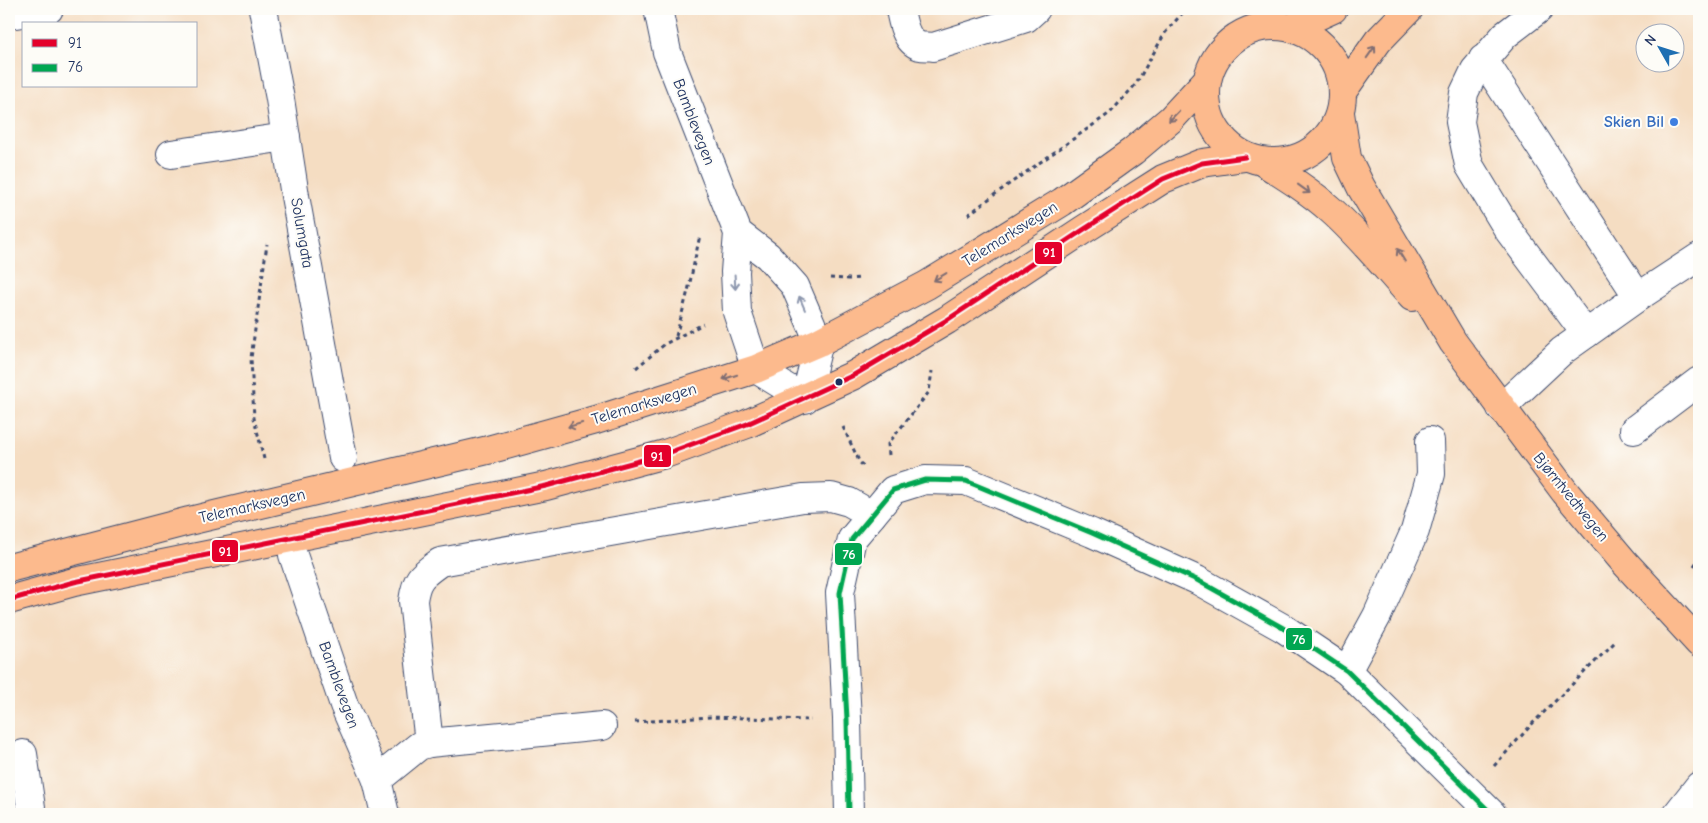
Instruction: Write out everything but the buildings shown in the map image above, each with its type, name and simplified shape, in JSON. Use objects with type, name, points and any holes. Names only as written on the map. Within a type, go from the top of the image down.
[{"type":"main road","name":"Telemarksvegen","points":[[1291,28],[1333,9]]},
{"type":"main road","points":[[9,600],[74,582],[546,486],[665,454],[747,424],[854,375],[948,320],[1163,179],[1202,162],[1287,161],[1310,152],[1323,142],[1333,128],[1341,103],[1378,41],[1409,9]]},
{"type":"main road","name":"Telemarksvegen","points":[[1254,160],[1230,147],[1217,133],[1209,117],[1205,98],[1207,80],[1213,62],[1223,48],[1238,36],[1254,28],[1272,25],[1291,28],[1307,34],[1322,44],[1332,58],[1339,74],[1341,103]]},
{"type":"main road","name":"Telemarksvegen","points":[[9,568],[189,520],[488,450],[596,420],[756,369],[819,342],[927,285],[1062,202],[1134,151],[1172,119],[1207,80]]},
{"type":"main road","name":"Bjørntvedtvegen","points":[[1341,103],[1347,158],[1361,187],[1453,342]]},
{"type":"main road","name":"Bjørntvedtvegen","points":[[1254,160],[1304,188],[1332,211],[1353,232],[1453,342],[1565,492],[1625,563],[1699,643]]},
{"type":"street","points":[[9,15],[49,9]]},
{"type":"street","name":"Solumgata","points":[[263,9],[342,458]]},
{"type":"street","name":"Bamblevegen","points":[[658,9],[667,52],[738,234],[735,272],[737,312],[756,369]]},
{"type":"street","points":[[900,9],[904,27],[913,41],[919,46],[932,47],[1026,18],[1036,9]]},
{"type":"street","points":[[1538,9],[1505,35],[1475,70],[1464,93],[1460,122],[1469,165],[1509,231],[1586,334]]},
{"type":"street","points":[[1483,59],[1638,297]]},
{"type":"street","points":[[171,154],[286,137]]},
{"type":"street","points":[[738,234],[768,256],[795,286],[819,342],[805,399],[756,369]]},
{"type":"street","points":[[1502,408],[1562,351],[1638,297],[1699,257]]},
{"type":"street","points":[[1634,430],[1699,381]]},
{"type":"street","points":[[1347,671],[1377,616],[1415,531],[1431,474],[1430,441]]},
{"type":"street","points":[[850,814],[840,593],[852,539],[893,490],[925,480],[966,481],[1092,532],[1197,580],[1283,628],[1347,671],[1492,814]]},
{"type":"street","points":[[429,743],[413,601],[415,586],[423,575],[440,562],[803,498],[831,497],[849,502],[872,515]]},
{"type":"street","name":"Bamblevegen","points":[[293,555],[344,704],[377,780],[385,814]]},
{"type":"street","points":[[377,780],[419,746],[429,743],[602,726]]},
{"type":"street","points":[[24,754],[32,814]]},
{"type":"street","points":[[1677,814],[1699,786]]},
{"type":"path","points":[[967,217],[998,192],[1110,113],[1136,84],[1164,33],[1186,9]]},
{"type":"path","points":[[264,459],[254,418],[251,358],[266,247],[295,196]]},
{"type":"path","points":[[676,337],[701,232],[724,197]]},
{"type":"path","points":[[825,278],[864,278]]},
{"type":"path","points":[[893,490],[888,444],[929,392],[932,369]]},
{"type":"path","points":[[843,427],[860,463],[893,490]]},
{"type":"path","points":[[1694,566],[1699,559]]},
{"type":"path","points":[[1470,793],[1533,723],[1616,641]]},
{"type":"path","points":[[602,726],[710,717],[800,720],[847,719]]},
{"type":"transit line","name":"91","points":[[9,600],[74,582],[546,486],[665,454],[747,424],[854,375],[947,320],[1163,179],[1202,163],[1245,157]]},
{"type":"transit line","name":"76","points":[[849,814],[847,719],[840,593],[852,539],[893,490],[925,480],[966,481],[1092,533],[1197,580],[1283,628],[1347,671],[1492,814]]},
{"type":"place","name":"Skien Bil","points":[[1674,122]]}]
